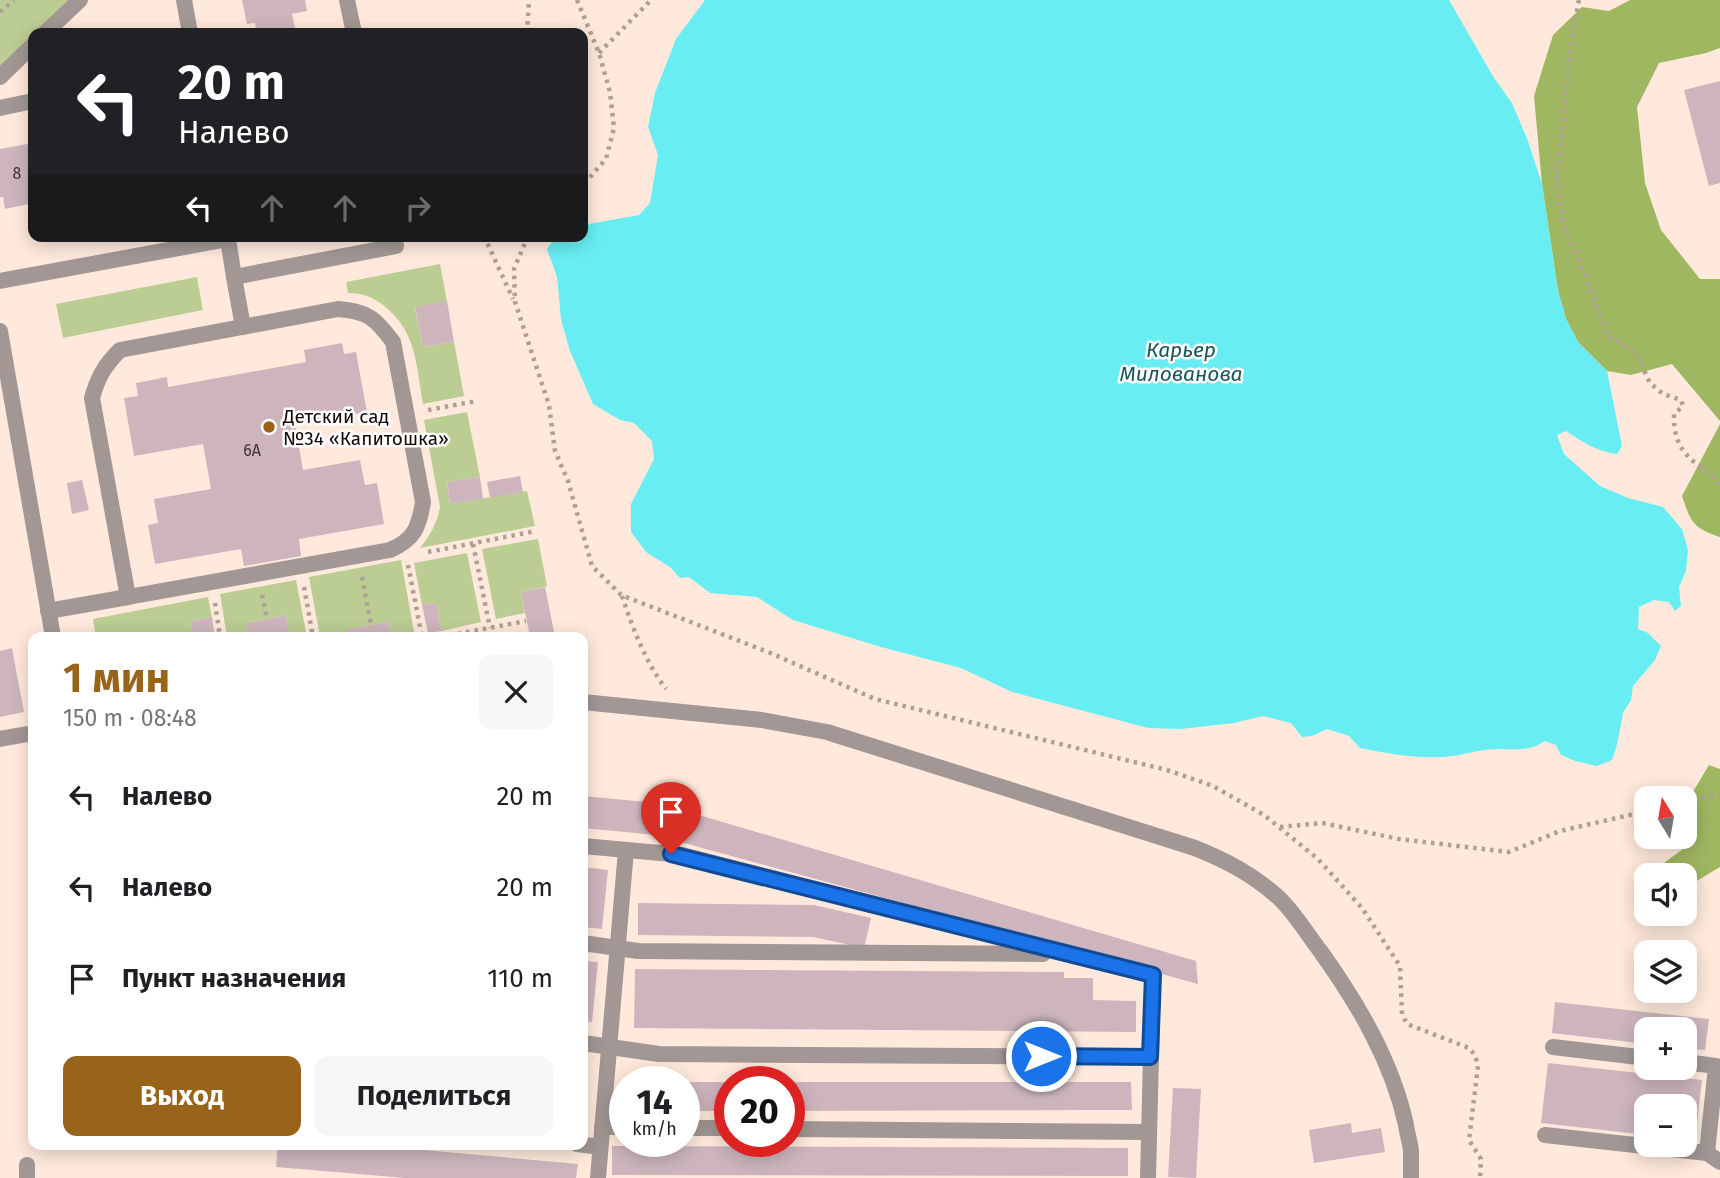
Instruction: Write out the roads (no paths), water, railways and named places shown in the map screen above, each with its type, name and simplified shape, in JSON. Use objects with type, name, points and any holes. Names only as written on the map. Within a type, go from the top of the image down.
[{"type":"lane","points":[[51,28],[80,0]]},
{"type":"lane","points":[[184,0],[189,28]]},
{"type":"lane","points":[[347,0],[353,28]]},
{"type":"lane","points":[[0,77],[28,50]]},
{"type":"lane","points":[[0,108],[28,103]]},
{"type":"lane","points":[[0,281],[201,242]]},
{"type":"lane","points":[[228,242],[243,327]]},
{"type":"lane","points":[[234,277],[396,246],[395,242]]},
{"type":"lane","points":[[48,611],[128,597],[212,582],[358,555],[405,550],[420,520],[423,502],[393,342],[371,317],[356,310],[338,309],[120,350],[105,365],[92,398],[128,597]]},
{"type":"lane","points":[[0,331],[52,632]]},
{"type":"lane","points":[[588,702],[762,720],[827,732],[1195,848],[1225,860],[1253,877],[1279,898],[1341,980],[1370,1029],[1402,1105],[1411,1149],[1411,1178]]},
{"type":"lane","points":[[0,739],[28,734]]},
{"type":"lane","points":[[588,846],[682,855],[1153,975],[1148,1178]]},
{"type":"lane","points":[[598,1178],[626,850]]},
{"type":"lane","points":[[588,944],[638,951],[1070,954]]},
{"type":"lane","points":[[588,1044],[659,1054],[1150,1057]]},
{"type":"lane","points":[[1553,1047],[1634,1056]]},
{"type":"lane","points":[[1545,1135],[1714,1158],[1716,1066],[1697,1064]]},
{"type":"lane","points":[[602,1127],[609,1127]]},
{"type":"lane","points":[[805,1129],[1149,1132]]},
{"type":"lane","points":[[588,1145],[600,1146]]},
{"type":"water","name":"Карьер Милованова","points":[[705,0],[1449,0],[1494,78],[1512,103],[1542,184],[1558,291],[1566,319],[1578,342],[1607,371],[1622,446],[1617,454],[1603,451],[1566,431],[1557,435],[1564,454],[1600,486],[1628,498],[1663,507],[1682,529],[1688,550],[1686,571],[1679,587],[1681,606],[1675,611],[1669,602],[1654,600],[1639,607],[1638,629],[1648,633],[1661,646],[1655,660],[1633,686],[1631,700],[1623,713],[1612,760],[1597,766],[1575,761],[1561,755],[1556,745],[1544,741],[1522,749],[1491,749],[1441,757],[1406,756],[1360,748],[1349,736],[1327,729],[1302,737],[1291,723],[1263,716],[1234,723],[1181,729],[1148,728],[1012,692],[961,668],[793,620],[757,597],[710,593],[689,577],[680,578],[670,567],[646,552],[631,532],[631,504],[654,459],[652,441],[634,423],[620,420],[593,404],[570,351],[561,319],[557,277],[547,249],[552,242],[588,242],[588,224],[639,215],[650,203],[658,155],[648,127],[655,93],[676,39]]},
{"type":"place","name":"Детский сад №34 «Капитошка»","points":[[269,427]]}]
